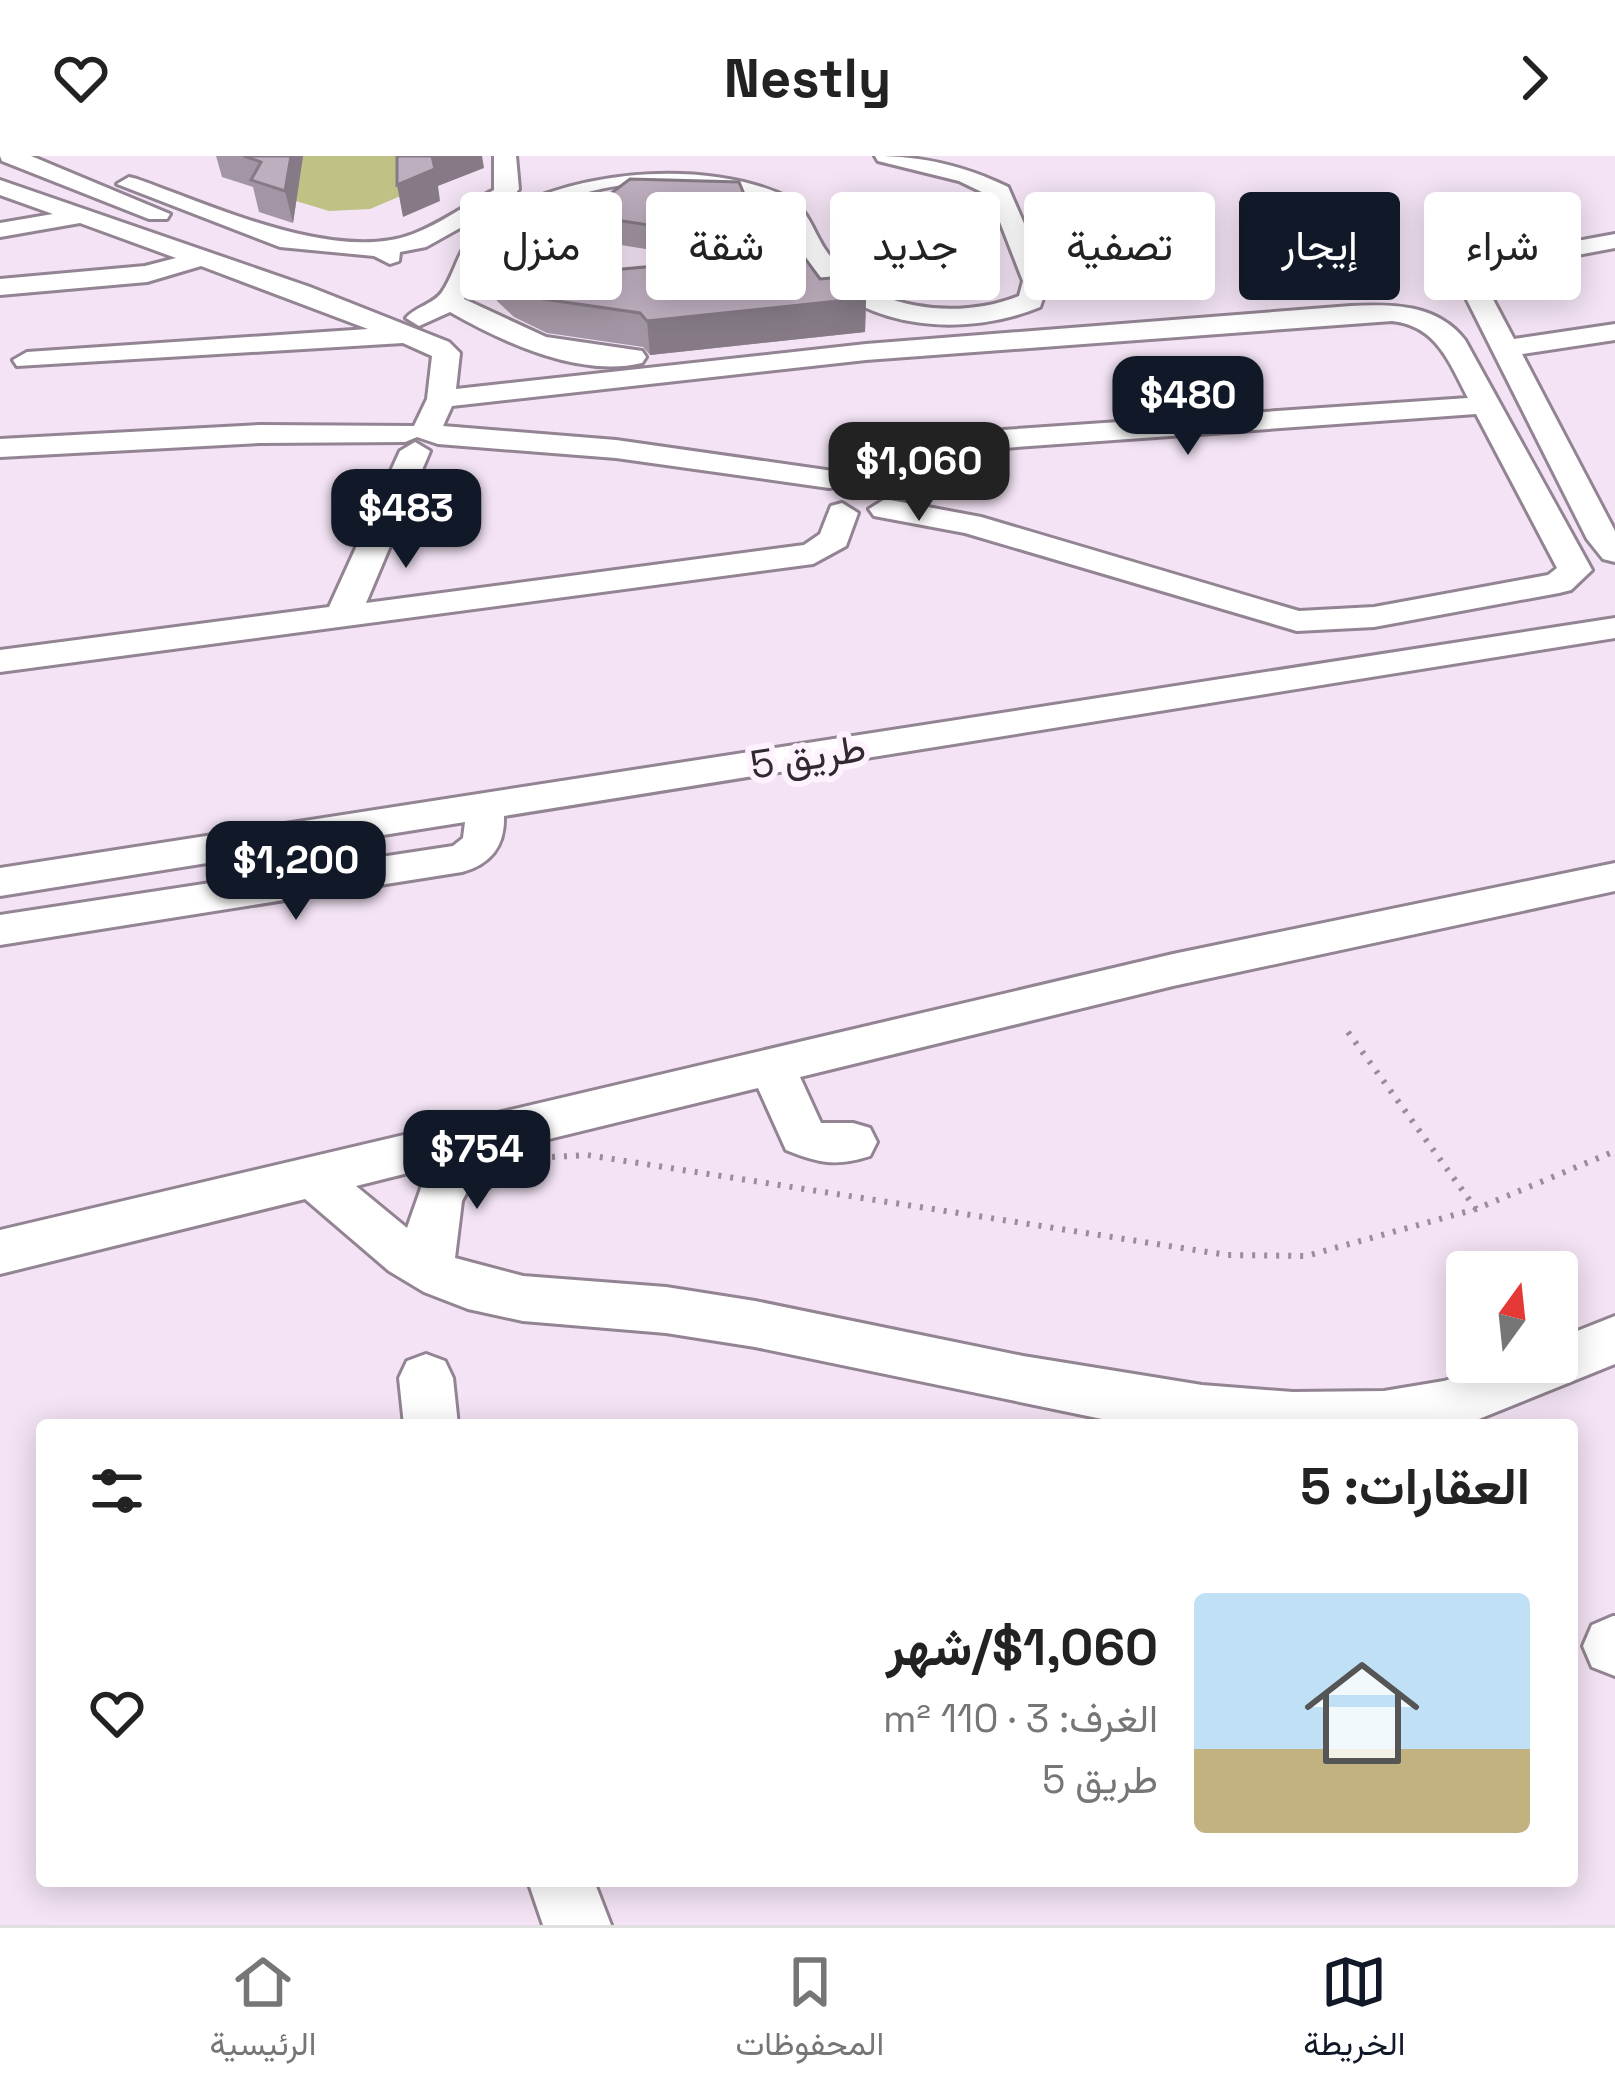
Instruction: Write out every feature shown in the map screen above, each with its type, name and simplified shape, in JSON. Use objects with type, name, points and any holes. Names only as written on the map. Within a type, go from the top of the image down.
[{"type":"street","points":[[10,156],[522,341],[593,357],[687,356],[878,333]]},
{"type":"street","points":[[53,156],[289,242],[417,253],[422,248],[417,242],[504,193],[505,156]]},
{"type":"street","points":[[344,613],[441,398],[446,353],[435,311],[469,256],[486,238],[550,198],[580,185],[630,176],[715,182],[777,201],[797,216],[823,266],[898,310],[961,316],[1018,308],[1031,301],[1036,281],[1000,192],[967,176],[886,156]]},
{"type":"street","points":[[0,188],[301,293],[435,311]]},
{"type":"street","points":[[0,230],[78,216]]},
{"type":"street","points":[[1615,241],[1490,263],[1476,274],[1474,288],[1603,539],[1615,552]]},
{"type":"street","points":[[345,273],[387,252]]},
{"type":"street","points":[[0,287],[147,274],[196,260]]},
{"type":"street","points":[[28,360],[359,341],[435,311],[460,292]]},
{"type":"street","points":[[0,448],[419,440],[614,461],[830,495],[884,491],[970,524],[1278,607],[1328,612],[1559,583],[1575,570],[1440,327],[1426,318],[1382,312],[866,352],[441,398]]},
{"type":"street","points":[[1503,349],[1615,332]]},
{"type":"street","points":[[884,491],[901,452],[942,442],[1486,405]]},
{"type":"street","points":[[0,459],[106,446]]},
{"type":"street","points":[[0,661],[813,554],[835,539],[830,495]]},
{"type":"street","points":[[1278,607],[1294,652],[1313,676]]},
{"type":"street","points":[[1328,612],[1363,668]]},
{"type":"street","name":"طريق 5","points":[[0,882],[1615,628]]},
{"type":"street","points":[[0,930],[462,858],[484,838],[484,808]]},
{"type":"street","points":[[0,1252],[313,1175],[469,1143],[1173,970],[1615,877]]},
{"type":"street","points":[[773,1069],[803,1136],[828,1146],[853,1142]]},
{"type":"street","points":[[430,1268],[432,1209],[469,1143]]},
{"type":"street","points":[[313,1175],[342,1205],[430,1268],[487,1290],[665,1310],[1156,1405],[1330,1418],[1443,1409],[1615,1339]]},
{"type":"street","points":[[562,1887],[577,1925]]},
{"type":"path","points":[[1348,1032],[1476,1209]]},
{"type":"path","points":[[477,1198],[505,1175],[538,1160],[587,1155],[1227,1255],[1279,1258],[1306,1256],[1476,1209],[1615,1150]]},
{"type":"green space","points":[[262,156],[441,156],[403,195],[370,209],[329,211],[296,201]]},
{"type":"building","points":[[244,156],[291,156],[285,191],[251,180],[261,162]]},
{"type":"building","points":[[397,156],[432,156],[435,169],[397,185]]},
{"type":"building","points":[[630,179],[739,182],[743,192],[646,192],[646,225],[622,221],[622,192],[613,192]]},
{"type":"building","points":[[806,260],[820,279],[830,278],[830,300],[847,300],[647,321],[640,313],[550,300],[622,300],[622,269],[646,267],[646,300],[806,300]]}]
